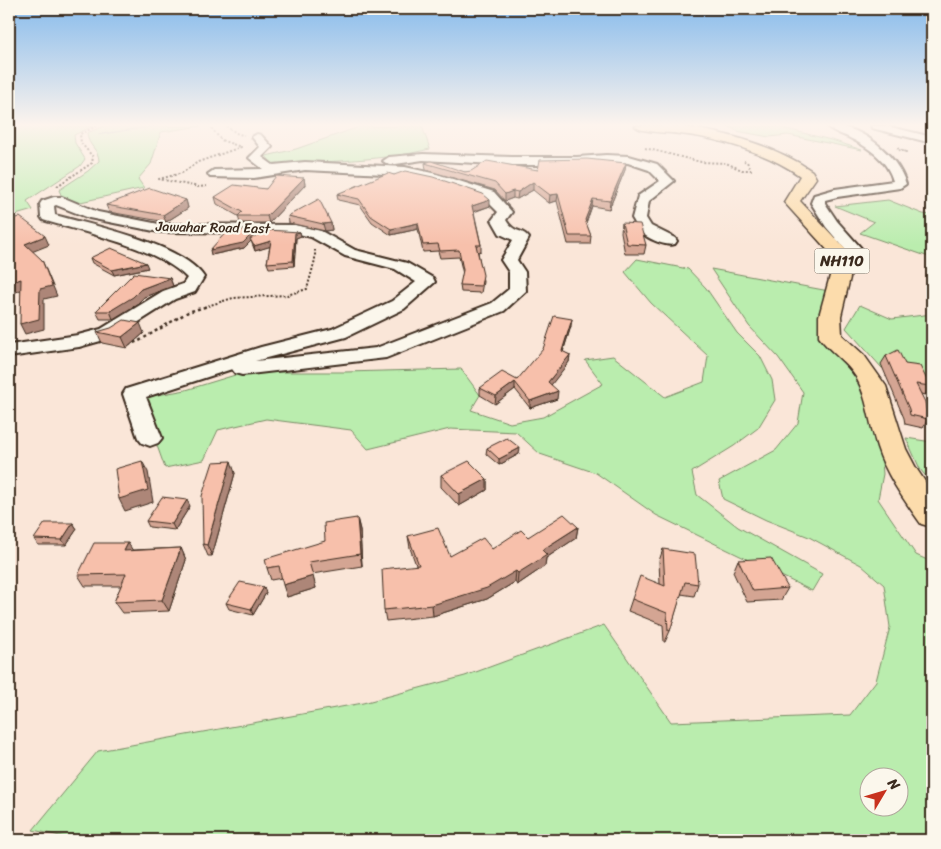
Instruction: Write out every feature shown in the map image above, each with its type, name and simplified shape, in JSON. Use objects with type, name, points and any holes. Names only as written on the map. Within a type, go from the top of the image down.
[{"type":"highway","name":"NH110","points":[[793,166],[807,174],[808,178],[792,202],[840,253],[843,264],[830,316],[831,337],[852,354],[868,374],[877,395],[892,448],[910,484],[932,515]]},
{"type":"street","points":[[266,166],[271,169],[310,166]]},
{"type":"street","points":[[150,438],[134,394],[183,387],[243,369],[379,354],[498,307],[517,291],[516,272],[509,260],[522,238],[505,231],[499,220],[505,212],[489,195],[437,178],[405,171],[305,166],[254,174],[214,174]]},
{"type":"street","points":[[648,166],[653,167],[668,181],[643,199],[639,218],[646,229],[670,240]]},
{"type":"street","points":[[843,264],[852,257],[854,248],[831,224],[820,208],[819,198],[848,191],[900,184],[892,166]]},
{"type":"street","name":"Jawahar Road East","points":[[9,351],[79,341],[108,332],[169,295],[189,288],[196,277],[183,264],[142,245],[48,217],[47,204],[54,200],[62,201],[94,215],[159,228],[295,228],[316,234],[350,253],[401,266],[427,282],[398,305],[339,334],[268,351],[134,394]]},
{"type":"path","points":[[54,200],[46,193],[88,166]]},
{"type":"path","points":[[732,166],[742,170],[751,170],[749,166]]},
{"type":"path","points":[[123,346],[139,341],[188,312],[233,298],[288,295],[307,290],[315,260],[316,234]]},
{"type":"green space","points":[[9,166],[80,166],[27,201],[33,210],[9,217]]},
{"type":"green space","points":[[94,166],[150,166],[138,179],[144,188],[76,203],[62,197],[59,190]]},
{"type":"green space","points":[[888,200],[923,214],[932,215],[932,258],[860,233],[874,222],[835,206]]},
{"type":"green space","points":[[637,259],[688,269],[706,288],[737,333],[760,356],[772,380],[775,400],[758,428],[734,446],[692,472],[697,495],[738,527],[822,574],[812,591],[656,515],[596,473],[540,454],[516,432],[450,429],[368,449],[351,430],[266,419],[218,430],[204,460],[165,468],[140,398],[186,390],[245,372],[461,369],[480,395],[471,410],[510,423],[543,417],[603,384],[585,360],[613,356],[665,397],[704,382],[708,356],[651,303],[625,272]]},
{"type":"green space","points":[[711,269],[829,291],[826,337],[849,357],[878,412],[883,474],[878,499],[916,555],[932,562],[932,840],[78,840],[33,830],[98,751],[363,703],[465,676],[604,625],[671,722],[850,715],[876,681],[890,627],[884,585],[861,565],[809,537],[766,520],[723,499],[719,481],[776,450],[798,423],[803,392],[778,357],[749,326]]},
{"type":"green space","points":[[860,305],[892,319],[932,314],[932,402],[921,374],[882,368],[846,328]]},
{"type":"green space","points":[[906,438],[932,442],[932,484],[920,469]]},
{"type":"building","points":[[434,166],[445,166],[465,172],[480,166],[513,166],[538,170],[539,166],[625,166],[610,201],[593,199],[585,220],[591,236],[569,236],[558,194],[550,195],[533,182],[518,192],[513,191],[505,194],[495,183]]},
{"type":"building","points":[[405,171],[433,177],[483,194],[490,200],[472,206],[481,245],[476,245],[483,275],[481,286],[460,285],[463,270],[459,250],[440,251],[438,244],[423,245],[418,223],[391,229],[371,216],[359,199],[337,194],[388,173],[394,175]]},
{"type":"building","points":[[276,176],[304,178],[267,216],[238,216],[242,212],[215,197],[234,185],[266,189]]},
{"type":"building","points":[[150,188],[186,200],[163,215],[106,205]]},
{"type":"building","points":[[319,199],[331,223],[323,224],[288,216]]},
{"type":"building","points":[[20,217],[45,236],[25,244],[42,260],[52,286],[40,289],[39,319],[20,324],[21,279],[9,283],[9,220]]},
{"type":"building","points":[[622,223],[640,224],[646,245],[627,244]]},
{"type":"building","points":[[228,230],[256,230],[243,243],[210,250]]},
{"type":"building","points":[[267,230],[300,232],[295,233],[293,261],[267,263],[271,241],[254,246],[250,239]]},
{"type":"building","points":[[111,248],[146,263],[112,270],[90,258]]},
{"type":"building","points":[[134,273],[170,278],[141,289],[133,297],[110,311],[96,311]]},
{"type":"building","points":[[554,316],[572,319],[562,351],[570,355],[548,382],[558,391],[530,401],[515,382],[496,396],[480,388],[502,372],[517,380],[543,349]]},
{"type":"building","points":[[124,320],[140,323],[122,337],[97,332],[111,328]]},
{"type":"building","points":[[898,350],[905,364],[920,366],[930,386],[916,384],[925,402],[928,419],[910,415],[886,356]]},
{"type":"building","points":[[507,438],[520,448],[499,459],[487,448]]},
{"type":"building","points":[[142,461],[148,490],[119,499],[115,469]]},
{"type":"building","points":[[231,461],[207,545],[203,544],[202,496],[213,462]]},
{"type":"building","points":[[469,461],[487,479],[459,494],[441,475]]},
{"type":"building","points":[[162,497],[187,500],[172,524],[146,521]]},
{"type":"building","points":[[564,514],[578,527],[542,550],[547,555],[518,573],[516,571],[487,588],[432,605],[384,610],[382,569],[419,565],[408,536],[438,528],[450,556],[483,538],[492,549],[521,530],[528,537]]},
{"type":"building","points":[[357,518],[360,554],[309,562],[313,576],[283,585],[279,566],[267,568],[265,559],[325,541],[324,523]]},
{"type":"building","points":[[45,523],[73,523],[62,540],[34,539]]},
{"type":"building","points":[[94,543],[128,543],[124,551],[181,548],[162,600],[114,602],[126,574],[78,575]]},
{"type":"building","points":[[663,549],[695,554],[698,584],[685,582],[670,631],[668,630],[667,613],[632,599],[640,576],[665,586]]},
{"type":"building","points":[[771,558],[788,588],[753,591],[738,560]]},
{"type":"building","points":[[240,582],[264,587],[251,609],[226,603]]}]
